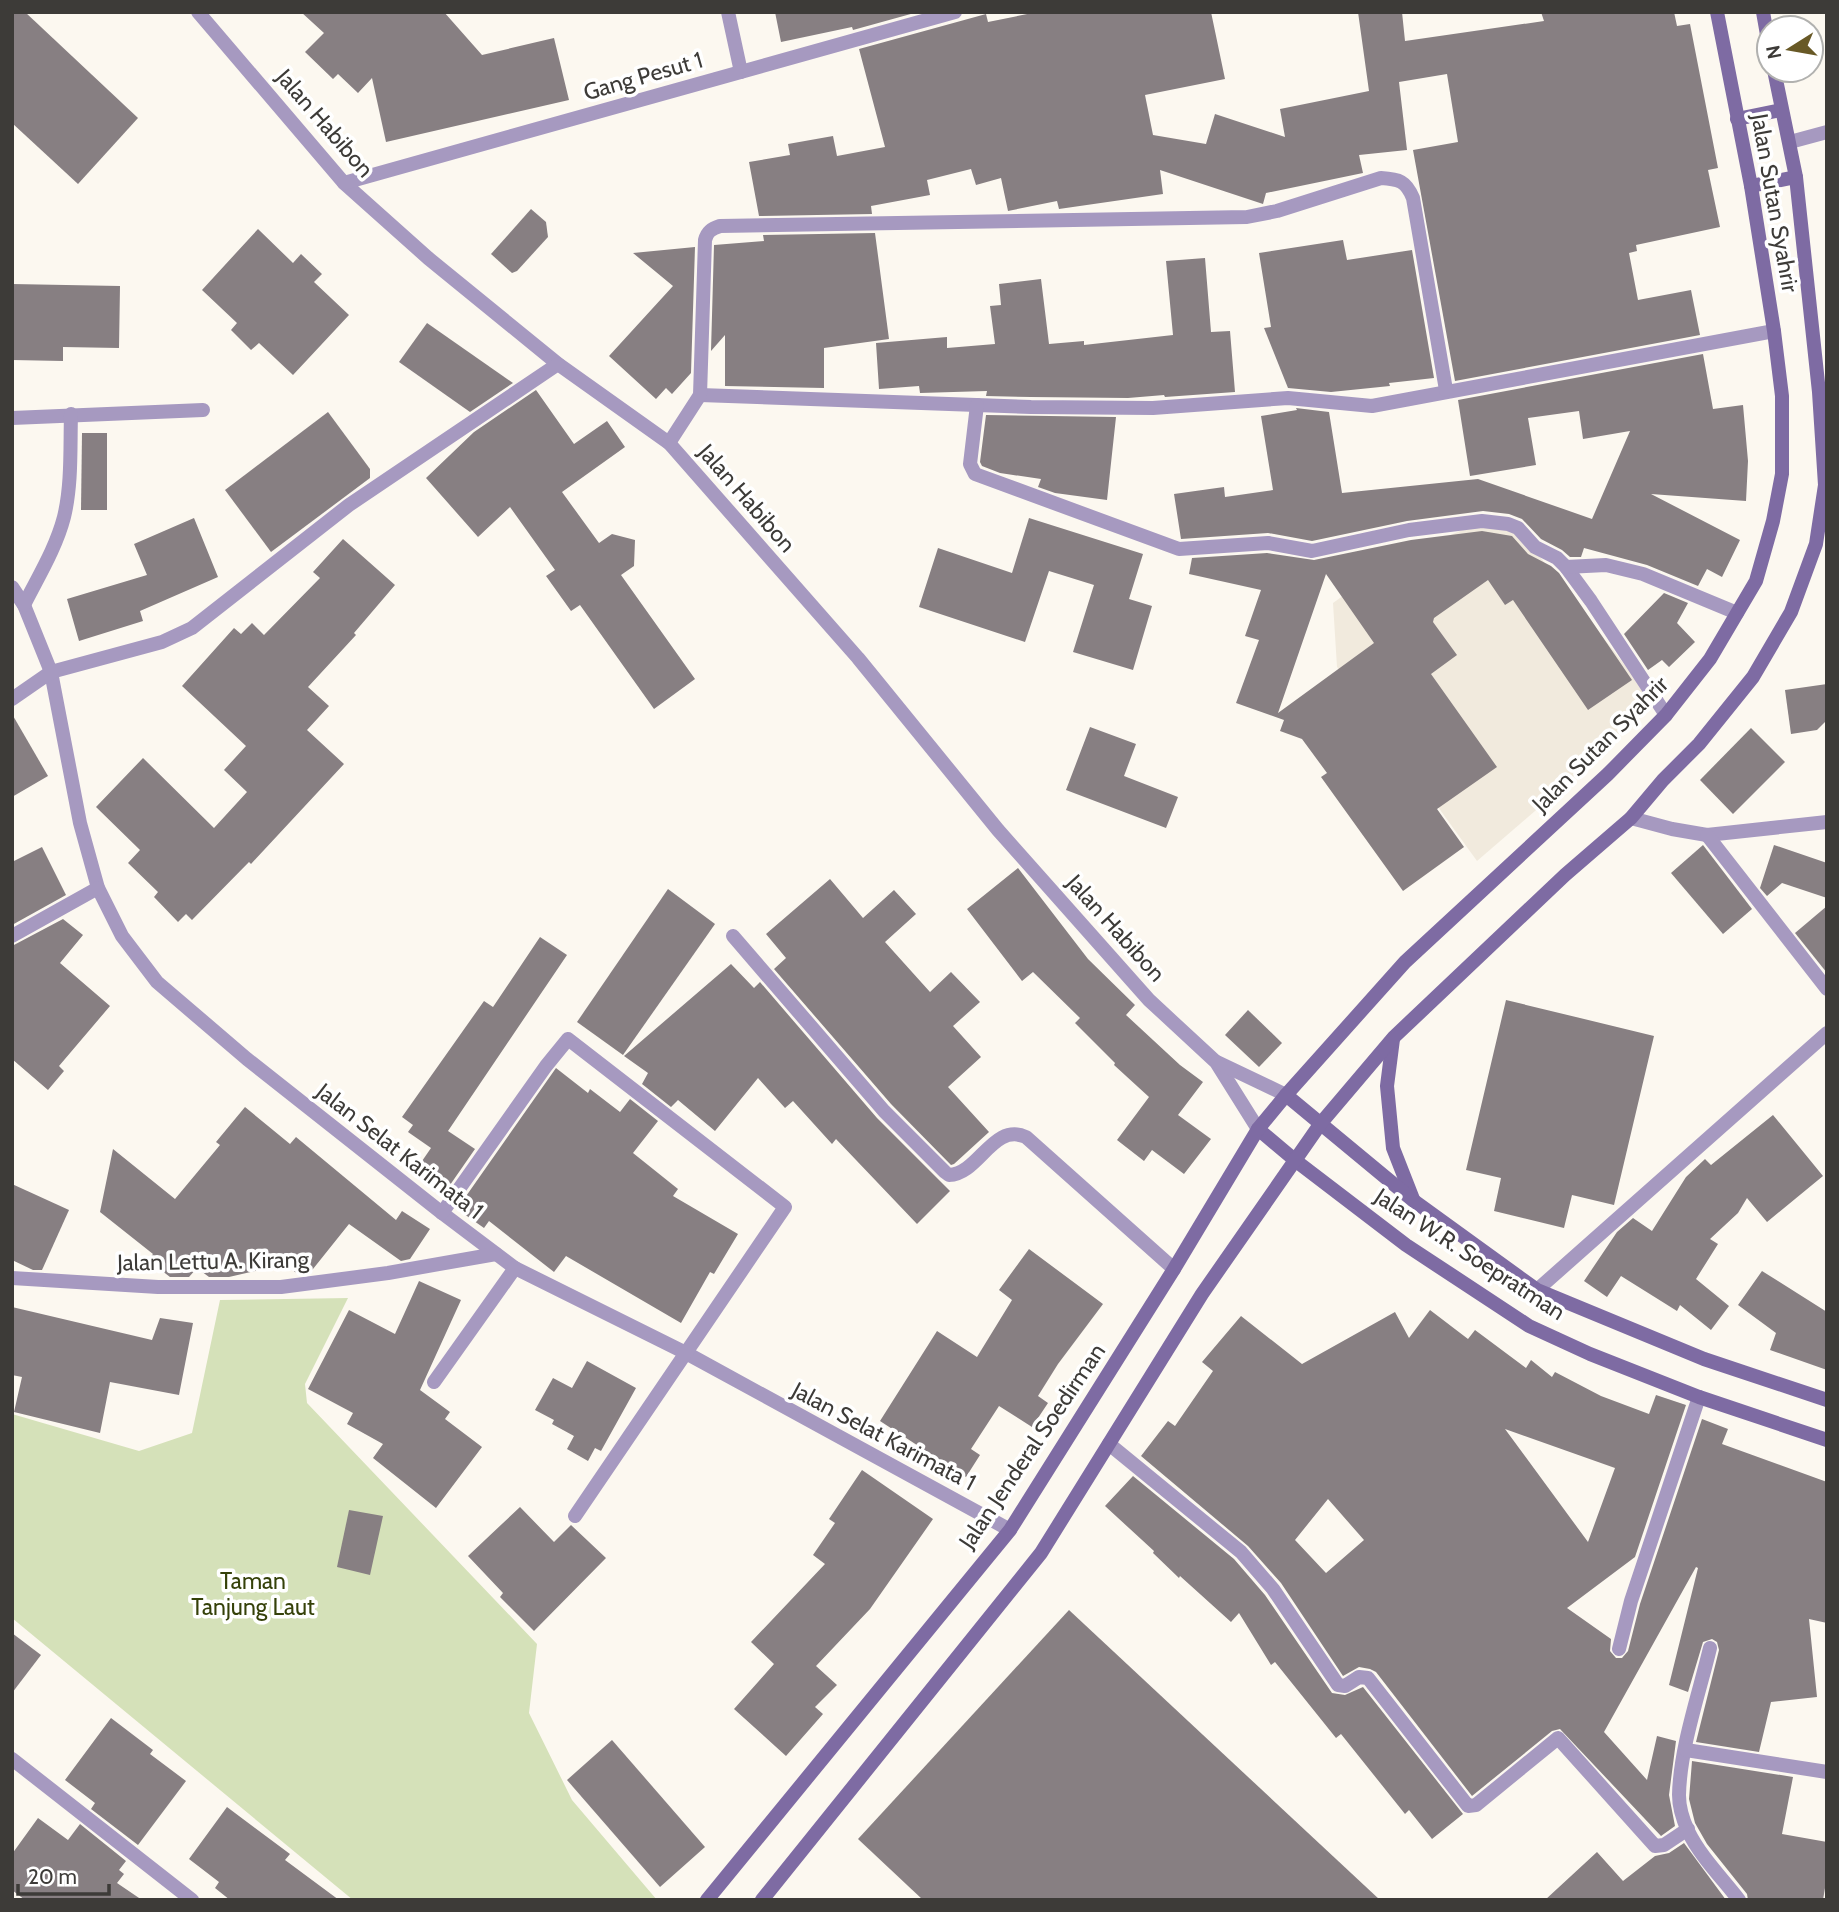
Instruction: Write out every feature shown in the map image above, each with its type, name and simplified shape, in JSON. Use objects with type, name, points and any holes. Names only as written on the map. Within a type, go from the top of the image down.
[{"type":"street","name":"Jalan Habibon","points":[[198,12],[344,183],[428,258],[558,364],[669,443],[858,658],[1007,840],[1149,1000],[1216,1062],[1258,1129]]},
{"type":"street","points":[[728,12],[741,72]]},
{"type":"street","name":"Gang Pesut 1","points":[[344,183],[955,12]]},
{"type":"street","name":"Jalan Sutan Syahrir","points":[[1286,1095],[1405,962],[1608,774],[1666,715],[1710,659],[1756,581],[1773,521],[1782,474],[1782,396],[1751,186],[1717,12]]},
{"type":"street","name":"Jalan Sutan Syahrir","points":[[1321,1123],[1394,1037],[1565,876],[1632,818],[1663,779],[1699,744],[1753,677],[1791,612],[1816,544],[1825,485],[1819,392],[1796,177],[1776,84]]},
{"type":"street","points":[[1737,119],[1781,110]]},
{"type":"street","points":[[1790,142],[1827,132]]},
{"type":"street","points":[[1751,186],[1796,177]]},
{"type":"street","points":[[669,443],[700,396],[705,240],[712,228],[1247,217],[1277,211],[1381,178],[1398,179],[1408,186],[1413,198],[1446,390]]},
{"type":"street","points":[[700,396],[1153,408],[1288,398],[1372,406],[1446,390],[1774,331]]},
{"type":"street","points":[[12,699],[51,673],[162,642],[192,628],[349,505],[558,364]]},
{"type":"street","points":[[977,405],[970,464],[975,474],[1179,549],[1268,543],[1312,551],[1409,530],[1482,521],[1518,528],[1535,547],[1557,558],[1566,567],[1666,715]]},
{"type":"street","points":[[12,418],[203,410]]},
{"type":"street","points":[[24,605],[59,534],[64,516],[68,497],[71,414]]},
{"type":"street","points":[[1566,567],[1606,565],[1643,574],[1737,613]]},
{"type":"street","name":"Jalan Selat Karimata 1","points":[[12,587],[24,605],[51,673],[80,823],[98,888],[122,936],[157,982],[247,1059],[515,1268],[686,1353],[1010,1530]]},
{"type":"street","points":[[1632,818],[1672,830],[1707,835],[1827,822]]},
{"type":"street","points":[[1707,835],[1827,989]]},
{"type":"street","points":[[12,936],[98,888]]},
{"type":"street","points":[[733,936],[884,1111],[945,1172],[949,1175],[959,1173],[1002,1137],[1018,1134],[1026,1137],[1174,1269]]},
{"type":"street","points":[[1537,1290],[1827,1033]]},
{"type":"street","points":[[1394,1037],[1387,1086],[1392,1148],[1414,1201]]},
{"type":"street","points":[[442,1213],[568,1039],[785,1207],[575,1516]]},
{"type":"street","name":"Jalan Habibon","points":[[1216,1062],[1286,1095]]},
{"type":"street","name":"Jalan W.R. Soepratman","points":[[1286,1095],[1414,1201],[1537,1290],[1704,1359],[1827,1400]]},
{"type":"street","name":"Jalan Jenderal Soedirman","points":[[707,1900],[1010,1530],[1174,1269],[1258,1129],[1286,1095]]},
{"type":"street","points":[[762,1900],[1041,1553],[1202,1294],[1321,1123]]},
{"type":"street","name":"Jalan W.R. Soepratman","points":[[1258,1129],[1406,1245],[1529,1326],[1699,1398],[1827,1440]]},
{"type":"street","name":"Jalan Lettu A. Kirang","points":[[12,1278],[158,1287],[282,1287],[388,1273],[496,1254]]},
{"type":"street","points":[[434,1382],[515,1268]]},
{"type":"street","points":[[1619,1649],[1631,1601],[1699,1398]]},
{"type":"street","points":[[1109,1444],[1241,1552],[1281,1600],[1338,1685],[1345,1686],[1359,1677],[1368,1678],[1468,1806],[1476,1805],[1558,1738],[1655,1846],[1664,1845],[1688,1829]]},
{"type":"street","points":[[1710,1648],[1686,1750],[1679,1795],[1688,1829],[1739,1900]]},
{"type":"street","points":[[1686,1750],[1827,1772]]},
{"type":"street","points":[[12,1759],[192,1900]]},
{"type":"shaded area","points":[[1474,525],[1519,530],[1653,701],[1557,792],[1477,861],[1337,667],[1333,603],[1394,559]]},
{"type":"green space","name":"Taman Tanjung Laut","points":[[348,1298],[305,1384],[307,1403],[537,1644],[529,1713],[572,1800],[657,1900],[353,1900],[12,1618],[12,1414],[139,1451],[192,1433],[220,1300]]},
{"type":"building","points":[[12,12],[25,12],[138,118],[78,184],[12,123]]},
{"type":"building","points":[[301,12],[444,12],[482,55],[554,38],[569,100],[386,142],[372,78],[358,93],[338,74],[333,79],[305,52],[324,33]]},
{"type":"building","points":[[775,12],[918,12],[853,30],[852,27],[781,42]]},
{"type":"building","points":[[1037,12],[1211,12],[1225,79],[1145,95],[1153,135],[1206,144],[1215,114],[1285,137],[1280,109],[1369,91],[1358,12],[1402,12],[1405,41],[1544,21],[1541,12],[1674,12],[1677,26],[1690,24],[1718,168],[1708,170],[1720,227],[1636,245],[1637,251],[1629,253],[1638,300],[1691,290],[1700,335],[1455,381],[1413,150],[1458,142],[1447,74],[1399,82],[1407,150],[1359,155],[1363,173],[1266,193],[1263,204],[1160,170],[1163,194],[1059,209],[1057,201],[1008,211],[1001,178],[976,185],[971,169],[927,180],[930,195],[871,206],[872,214],[759,216],[749,162],[790,155],[788,144],[833,136],[837,156],[885,147],[859,49],[986,14],[988,22]]},
{"type":"building","points":[[531,209],[546,222],[548,237],[517,271],[512,273],[491,254]]},
{"type":"building","points":[[258,229],[293,263],[301,254],[322,274],[314,282],[349,315],[293,375],[259,343],[251,350],[231,330],[237,323],[202,290]]},
{"type":"building","points":[[875,233],[889,339],[824,348],[824,388],[725,386],[725,335],[711,351],[714,245],[764,241],[763,235]]},
{"type":"building","points":[[1343,240],[1347,260],[1412,250],[1434,378],[1331,392],[1288,388],[1264,328],[1271,327],[1259,253]]},
{"type":"building","points":[[695,247],[691,373],[672,394],[666,388],[656,399],[609,356],[673,286],[633,253]]},
{"type":"building","points":[[1205,258],[1211,332],[1230,331],[1235,392],[1128,398],[986,396],[987,391],[920,393],[919,386],[879,389],[876,343],[947,337],[947,348],[995,344],[990,306],[1001,305],[999,284],[1041,279],[1049,344],[1084,341],[1084,345],[1173,335],[1166,261]]},
{"type":"building","points":[[12,284],[120,286],[119,348],[63,347],[63,361],[12,360]]},
{"type":"building","points":[[427,323],[513,383],[470,412],[399,362]]},
{"type":"building","points":[[1703,354],[1713,409],[1743,405],[1748,461],[1746,501],[1651,494],[1740,540],[1722,577],[1707,569],[1698,586],[1647,565],[1584,548],[1581,557],[1570,557],[1541,539],[1522,519],[1509,514],[1483,511],[1407,521],[1312,541],[1268,533],[1181,539],[1174,494],[1224,487],[1225,497],[1273,490],[1261,416],[1297,410],[1296,408],[1329,412],[1342,493],[1478,479],[1592,519],[1630,431],[1583,439],[1579,411],[1528,418],[1536,465],[1470,476],[1458,400]]},
{"type":"building","points":[[536,390],[574,444],[607,421],[625,447],[562,492],[599,543],[612,534],[635,540],[634,566],[621,575],[695,679],[654,709],[580,605],[571,611],[546,576],[555,570],[510,507],[478,537],[426,478],[474,432]]},
{"type":"building","points":[[328,412],[370,469],[370,478],[271,552],[225,490]]},
{"type":"building","points":[[986,415],[1116,417],[1107,500],[1055,493],[1038,487],[1041,479],[1000,473],[982,466],[980,462]]},
{"type":"building","points":[[82,433],[107,433],[107,510],[81,510]]},
{"type":"building","points":[[194,518],[218,577],[140,611],[143,621],[79,641],[67,599],[147,575],[134,544]]},
{"type":"building","points":[[1029,518],[1143,554],[1129,599],[1152,606],[1133,670],[1073,652],[1094,585],[1049,571],[1025,642],[919,607],[938,548],[1012,573]]},
{"type":"building","points":[[1482,531],[1512,536],[1528,554],[1559,573],[1632,680],[1588,710],[1513,600],[1505,605],[1488,580],[1434,618],[1433,622],[1457,655],[1431,674],[1497,767],[1437,809],[1464,847],[1403,891],[1321,777],[1327,773],[1302,739],[1280,731],[1284,720],[1236,703],[1259,640],[1245,636],[1261,590],[1189,574],[1192,558],[1267,553],[1314,560],[1411,540]],"holes":[[[1326,574],[1374,643],[1278,713]]]},
{"type":"building","points":[[343,539],[395,585],[354,633],[356,635],[308,687],[329,706],[307,730],[344,764],[251,864],[249,862],[192,920],[186,914],[178,922],[154,897],[158,892],[128,863],[140,850],[96,807],[143,758],[214,828],[247,792],[224,770],[246,746],[182,686],[234,628],[241,634],[252,623],[264,635],[320,578],[313,572]]},
{"type":"building","points":[[1664,593],[1688,603],[1677,623],[1695,642],[1669,667],[1662,660],[1648,670],[1624,634]]},
{"type":"building","points":[[1827,684],[1827,720],[1817,730],[1791,734],[1785,690]]},
{"type":"building","points":[[12,714],[48,776],[12,797]]},
{"type":"building","points":[[1090,727],[1136,744],[1124,776],[1178,797],[1166,828],[1066,790]]},
{"type":"building","points":[[1751,728],[1785,762],[1733,814],[1700,780]]},
{"type":"building","points":[[1703,845],[1752,909],[1723,934],[1671,873]]},
{"type":"building","points":[[1774,845],[1827,863],[1827,898],[1782,883],[1767,896],[1760,888]]},
{"type":"building","points":[[42,847],[66,895],[12,925],[12,862]]},
{"type":"building","points":[[1018,868],[1088,959],[1135,1005],[1126,1015],[1180,1065],[1203,1082],[1178,1115],[1211,1139],[1184,1174],[1152,1150],[1144,1161],[1117,1140],[1149,1097],[1114,1065],[1075,1023],[1080,1018],[1033,972],[1022,981],[967,909]]},
{"type":"building","points":[[830,879],[863,918],[894,890],[916,914],[885,942],[930,992],[951,972],[980,1002],[953,1026],[981,1057],[948,1087],[989,1132],[954,1164],[951,1165],[891,1104],[774,969],[786,958],[766,934]]},
{"type":"building","points":[[668,889],[715,924],[623,1055],[577,1022]]},
{"type":"building","points":[[1827,906],[1827,973],[1795,933]]},
{"type":"building","points":[[63,919],[83,935],[60,963],[110,1006],[59,1066],[64,1071],[48,1090],[12,1059],[12,946]]},
{"type":"building","points":[[540,937],[567,955],[448,1131],[475,1149],[450,1185],[420,1164],[431,1148],[408,1132],[413,1125],[402,1117],[484,1001],[493,1007]]},
{"type":"building","points":[[731,964],[754,988],[760,982],[877,1118],[950,1191],[917,1224],[836,1139],[832,1144],[793,1101],[785,1108],[758,1078],[715,1131],[678,1100],[671,1107],[642,1084],[648,1073],[624,1056]]},
{"type":"building","points":[[1506,1000],[1654,1036],[1614,1205],[1572,1195],[1564,1228],[1494,1211],[1501,1178],[1466,1170]]},
{"type":"building","points":[[1248,1010],[1282,1043],[1259,1067],[1225,1035]]},
{"type":"building","points":[[556,1068],[588,1093],[590,1089],[620,1112],[630,1099],[658,1121],[633,1153],[678,1189],[673,1196],[738,1234],[714,1274],[710,1272],[681,1323],[566,1256],[554,1272],[489,1221],[484,1228],[457,1209]]},
{"type":"building","points":[[245,1107],[290,1144],[296,1137],[396,1220],[402,1211],[430,1229],[410,1259],[401,1261],[349,1224],[309,1274],[299,1275],[285,1264],[229,1277],[209,1277],[197,1268],[189,1277],[170,1277],[148,1260],[153,1254],[100,1212],[113,1149],[175,1199],[220,1145],[216,1142]]},
{"type":"building","points":[[1773,1115],[1823,1176],[1767,1222],[1747,1198],[1738,1213],[1710,1239],[1718,1244],[1696,1279],[1729,1306],[1711,1330],[1680,1305],[1677,1311],[1621,1276],[1607,1297],[1584,1281],[1617,1232],[1633,1218],[1652,1231],[1686,1177],[1705,1159],[1711,1165]]},
{"type":"building","points":[[12,1184],[69,1210],[42,1270],[33,1270],[12,1260]]},
{"type":"building","points":[[1029,1249],[1103,1304],[1058,1364],[1038,1396],[1048,1403],[1032,1427],[999,1406],[971,1449],[980,1455],[966,1477],[880,1421],[937,1331],[977,1357],[1012,1300],[999,1290]]},
{"type":"building","points":[[1762,1271],[1827,1312],[1827,1370],[1770,1350],[1776,1333],[1738,1305]]},
{"type":"building","points":[[419,1281],[461,1300],[420,1390],[450,1412],[445,1419],[482,1447],[436,1508],[373,1458],[383,1444],[347,1424],[353,1413],[308,1389],[349,1310],[395,1334]]},
{"type":"building","points":[[12,1307],[152,1340],[160,1318],[193,1323],[179,1395],[110,1382],[100,1433],[14,1412],[22,1377],[12,1375]]},
{"type":"building","points":[[1430,1310],[1468,1339],[1475,1330],[1526,1368],[1531,1360],[1552,1377],[1555,1372],[1601,1396],[1649,1414],[1656,1395],[1686,1405],[1635,1557],[1567,1608],[1611,1639],[1610,1651],[1616,1658],[1622,1658],[1628,1651],[1640,1604],[1702,1419],[1728,1429],[1722,1444],[1827,1482],[1827,1623],[1809,1619],[1817,1697],[1771,1702],[1759,1752],[1696,1742],[1719,1650],[1717,1642],[1712,1639],[1703,1642],[1688,1692],[1669,1685],[1698,1568],[1696,1567],[1604,1732],[1647,1780],[1657,1736],[1676,1741],[1669,1795],[1675,1826],[1661,1836],[1560,1729],[1552,1731],[1472,1796],[1376,1672],[1359,1667],[1343,1676],[1281,1583],[1248,1546],[1141,1456],[1168,1421],[1175,1426],[1213,1371],[1202,1362],[1241,1316],[1302,1364],[1395,1312],[1409,1338]],"holes":[[[1505,1429],[1615,1468],[1588,1542]],[[1328,1499],[1364,1540],[1326,1573],[1295,1540]]]},
{"type":"building","points":[[587,1361],[636,1388],[601,1451],[595,1448],[588,1461],[567,1449],[574,1436],[552,1424],[554,1420],[535,1410],[553,1378],[572,1388]]},
{"type":"building","points":[[862,1470],[933,1519],[870,1609],[816,1666],[837,1685],[815,1707],[823,1714],[786,1756],[734,1709],[774,1664],[751,1642],[825,1564],[813,1555],[835,1523],[829,1519]]},
{"type":"building","points":[[1133,1476],[1234,1559],[1265,1595],[1332,1693],[1345,1695],[1363,1687],[1463,1814],[1432,1839],[1409,1810],[1405,1814],[1341,1734],[1336,1738],[1275,1662],[1271,1665],[1239,1613],[1231,1622],[1180,1576],[1179,1578],[1105,1506]]},
{"type":"building","points":[[520,1507],[554,1542],[571,1525],[606,1558],[534,1631],[500,1597],[503,1593],[468,1556]]},
{"type":"building","points":[[349,1510],[383,1516],[370,1575],[337,1567]]},
{"type":"building","points":[[1069,1610],[1380,1900],[923,1900],[858,1839]]},
{"type":"building","points":[[12,1633],[41,1655],[12,1693]]},
{"type":"building","points":[[111,1718],[153,1750],[150,1754],[186,1781],[138,1845],[91,1809],[95,1803],[65,1780]]},
{"type":"building","points":[[612,1740],[705,1847],[660,1887],[567,1780]]},
{"type":"building","points":[[1692,1761],[1793,1777],[1782,1834],[1827,1842],[1827,1876],[1823,1900],[1748,1900],[1747,1894],[1707,1844],[1695,1823],[1689,1799]]},
{"type":"building","points":[[227,1807],[290,1854],[285,1860],[339,1900],[230,1900],[215,1888],[219,1882],[189,1859]]},
{"type":"building","points":[[38,1818],[68,1840],[80,1824],[126,1861],[119,1870],[124,1874],[117,1883],[142,1900],[25,1900],[12,1890],[12,1854]]},
{"type":"building","points":[[1684,1843],[1726,1900],[1545,1900],[1597,1852],[1623,1881],[1655,1856],[1669,1853]]}]
